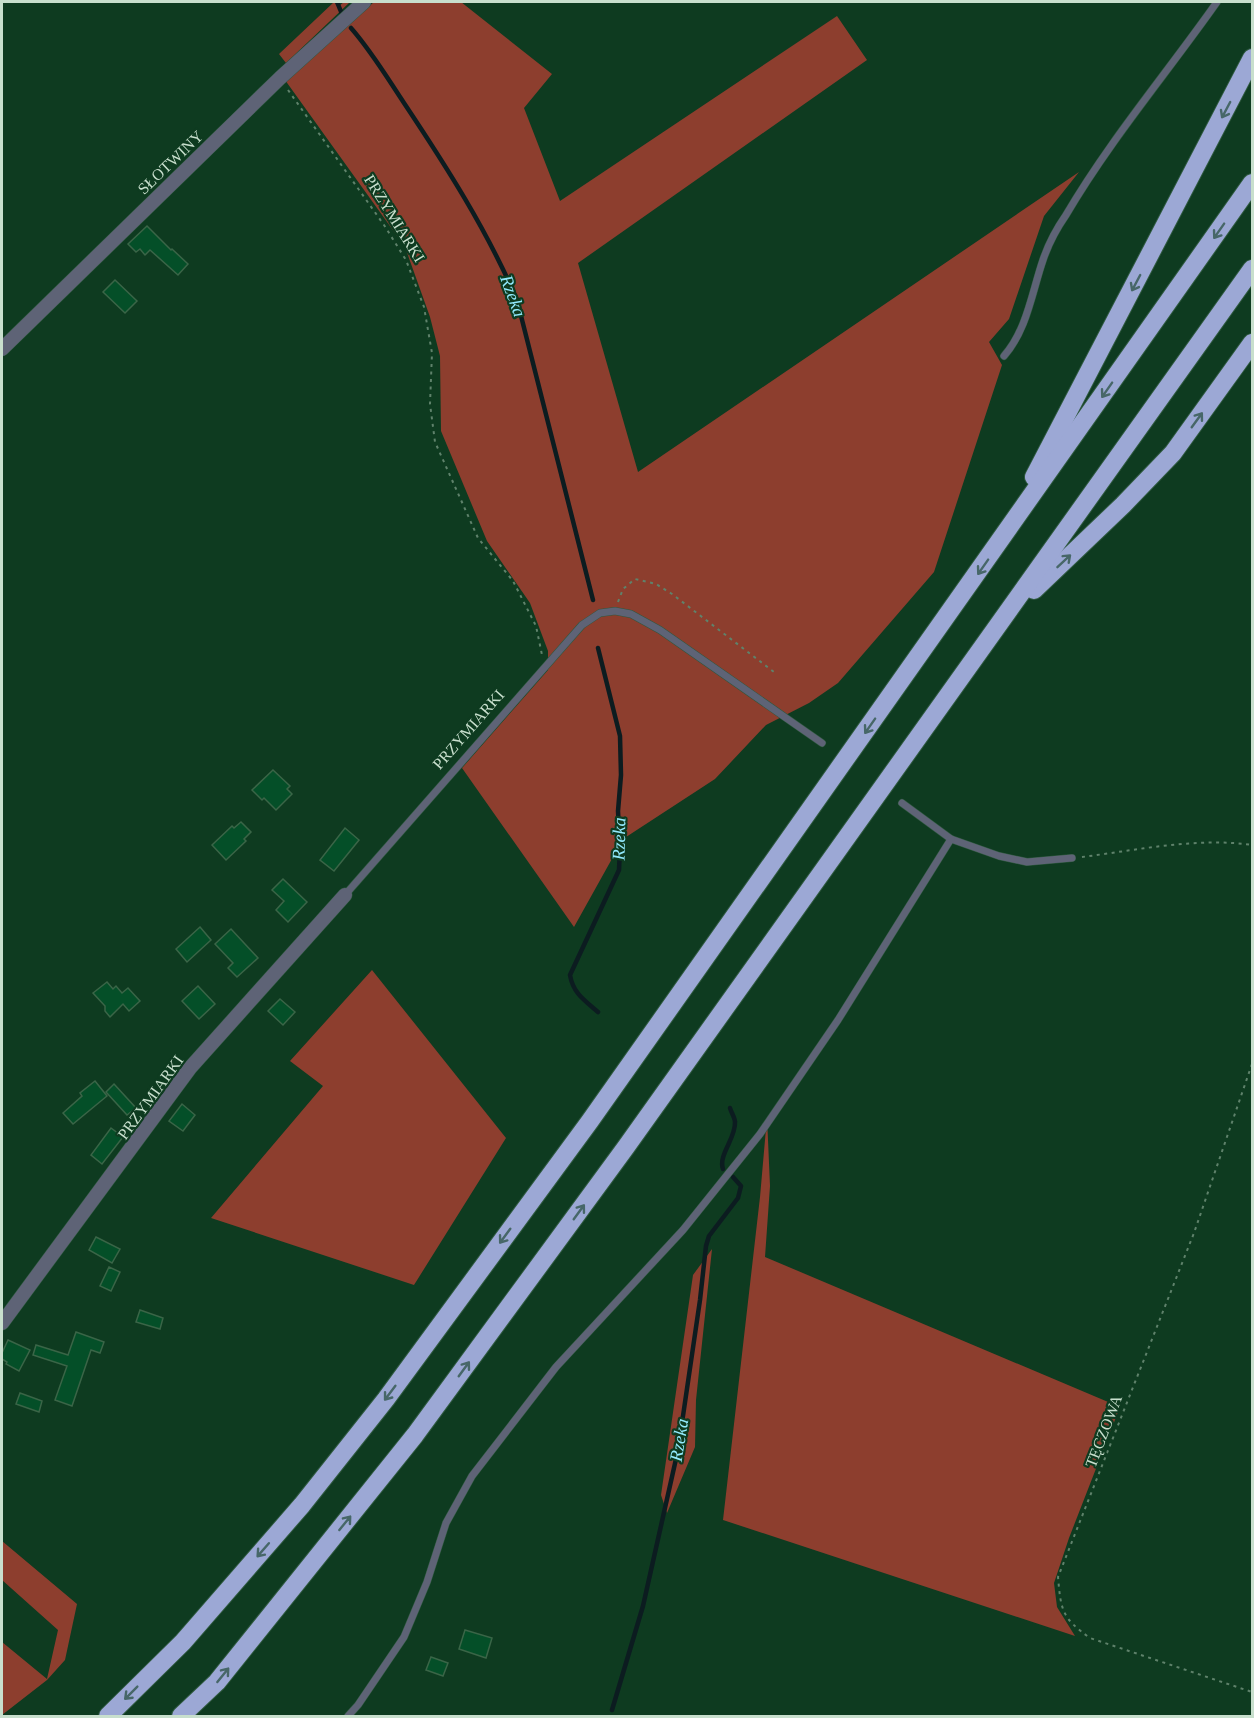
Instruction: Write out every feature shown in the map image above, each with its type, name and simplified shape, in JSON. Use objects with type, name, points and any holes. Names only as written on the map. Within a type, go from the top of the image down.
[{"type":"highway","points":[[997,547],[1252,58]]},
{"type":"highway","points":[[108,1716],[183,1642],[302,1506],[386,1399],[590,1121],[1252,183]]},
{"type":"highway","points":[[181,1716],[217,1682],[415,1435],[626,1147],[1252,269]]},
{"type":"highway","points":[[1006,616],[1167,460],[1252,343]]},
{"type":"street","name":"SŁOTWINY","points":[[2,349],[280,78],[364,2]]},
{"type":"street","name":"PRZYMIARKI","points":[[2,1323],[190,1068],[345,895]]},
{"type":"lane","points":[[1004,356],[1015,344],[1044,258],[1065,215],[1128,123],[1216,2]]},
{"type":"lane","points":[[542,670],[582,625],[600,613],[615,611],[631,614],[660,630],[822,743]]},
{"type":"lane","name":"PRZYMIARKI","points":[[345,895],[542,670]]},
{"type":"lane","points":[[902,802],[951,839],[999,856],[1027,862],[1072,858]]},
{"type":"lane","points":[[348,1716],[404,1637],[427,1582],[446,1523],[472,1476],[556,1367],[683,1230],[760,1134],[832,1029],[951,839]]},
{"type":"path","name":"PRZYMIARKI","points":[[280,78],[406,260],[424,307],[432,353],[430,404],[435,442],[478,538],[513,581],[536,626],[542,670]]},
{"type":"path","points":[[615,611],[623,589],[635,579],[656,584],[774,672]]},
{"type":"path","points":[[1072,858],[1180,845],[1229,842],[1252,845]]},
{"type":"path","name":"TĘCZOWA","points":[[1252,1064],[1194,1233],[1058,1577],[1061,1606],[1074,1626],[1090,1638],[1252,1692]]},
{"type":"shaded area","points":[[334,2],[339,6],[344,2],[350,2],[286,63],[279,54]]},
{"type":"shaded area","points":[[374,2],[461,2],[552,74],[524,108],[560,201],[837,16],[867,60],[578,263],[638,472],[1079,172],[1044,216],[1009,319],[989,342],[1002,365],[934,572],[838,683],[809,703],[766,725],[715,779],[623,839],[574,927],[462,768],[548,670],[548,651],[530,603],[487,541],[441,431],[440,356],[430,317],[405,247],[285,80]]},
{"type":"shaded area","points":[[372,970],[506,1138],[414,1285],[211,1218],[323,1086],[290,1061]]},
{"type":"shaded area","points":[[767,1117],[770,1186],[765,1257],[1120,1407],[1054,1583],[1057,1607],[1075,1636],[723,1520]]},
{"type":"shaded area","points":[[712,1249],[696,1400],[695,1447],[667,1513],[661,1495],[693,1275]]},
{"type":"shaded area","points":[[2,1541],[77,1604],[65,1660],[47,1680],[2,1715],[2,1642],[47,1679],[58,1630],[2,1580]]},
{"type":"building","points":[[147,226],[188,264],[178,275],[150,250],[145,255],[140,249],[136,252],[128,244]]},
{"type":"building","points":[[115,280],[137,301],[125,313],[103,292]]},
{"type":"building","points":[[273,770],[290,786],[287,789],[292,794],[276,810],[252,790]]},
{"type":"building","points":[[241,822],[251,832],[244,839],[246,841],[226,860],[212,845],[232,826],[234,828]]},
{"type":"building","points":[[345,828],[359,840],[334,871],[320,860]]},
{"type":"building","points":[[283,879],[307,902],[288,922],[276,910],[284,901],[272,890]]},
{"type":"building","points":[[200,927],[211,940],[187,962],[176,949]]},
{"type":"building","points":[[231,929],[258,958],[237,977],[228,968],[233,963],[215,944]]},
{"type":"building","points":[[107,982],[113,989],[116,986],[122,993],[128,988],[140,1001],[129,1011],[123,1004],[110,1017],[105,1011],[105,1006],[93,993]]},
{"type":"building","points":[[198,986],[215,1004],[199,1019],[182,1001]]},
{"type":"building","points":[[280,999],[295,1012],[283,1025],[268,1011]]},
{"type":"building","points":[[95,1081],[107,1096],[73,1124],[63,1113],[82,1096],[80,1093]]},
{"type":"building","points":[[114,1084],[136,1108],[127,1115],[106,1092]]},
{"type":"building","points":[[182,1104],[195,1115],[183,1131],[169,1121]]},
{"type":"building","points":[[111,1128],[123,1137],[102,1164],[91,1155]]},
{"type":"building","points":[[96,1237],[120,1249],[112,1263],[89,1250]]},
{"type":"building","points":[[109,1267],[120,1272],[111,1291],[100,1286]]},
{"type":"building","points":[[140,1310],[163,1318],[160,1329],[136,1322]]},
{"type":"building","points":[[76,1332],[104,1342],[100,1353],[91,1350],[72,1406],[55,1400],[67,1366],[33,1355],[36,1345],[68,1355]]},
{"type":"building","points":[[8,1340],[30,1350],[19,1371],[2,1359],[2,1353]]},
{"type":"building","points":[[20,1393],[42,1401],[39,1412],[16,1404]]},
{"type":"building","points":[[465,1630],[492,1638],[486,1658],[459,1649]]},
{"type":"building","points":[[431,1657],[448,1663],[443,1676],[426,1670]]},
{"type":"waterway","name":"Rzeka","points":[[337,2],[342,14]]},
{"type":"waterway","name":"Rzeka","points":[[351,28],[379,64],[450,175],[493,249],[517,300],[593,600]]},
{"type":"waterway","name":"Rzeka","points":[[598,648],[620,736],[619,870],[570,975],[576,991],[598,1012]]},
{"type":"waterway","name":"Rzeka","points":[[723,1169],[723,1158],[735,1128],[735,1120],[730,1108]]},
{"type":"waterway","name":"Rzeka","points":[[612,1710],[643,1606],[678,1450],[706,1246],[709,1236],[738,1198],[741,1186],[733,1177]]}]
